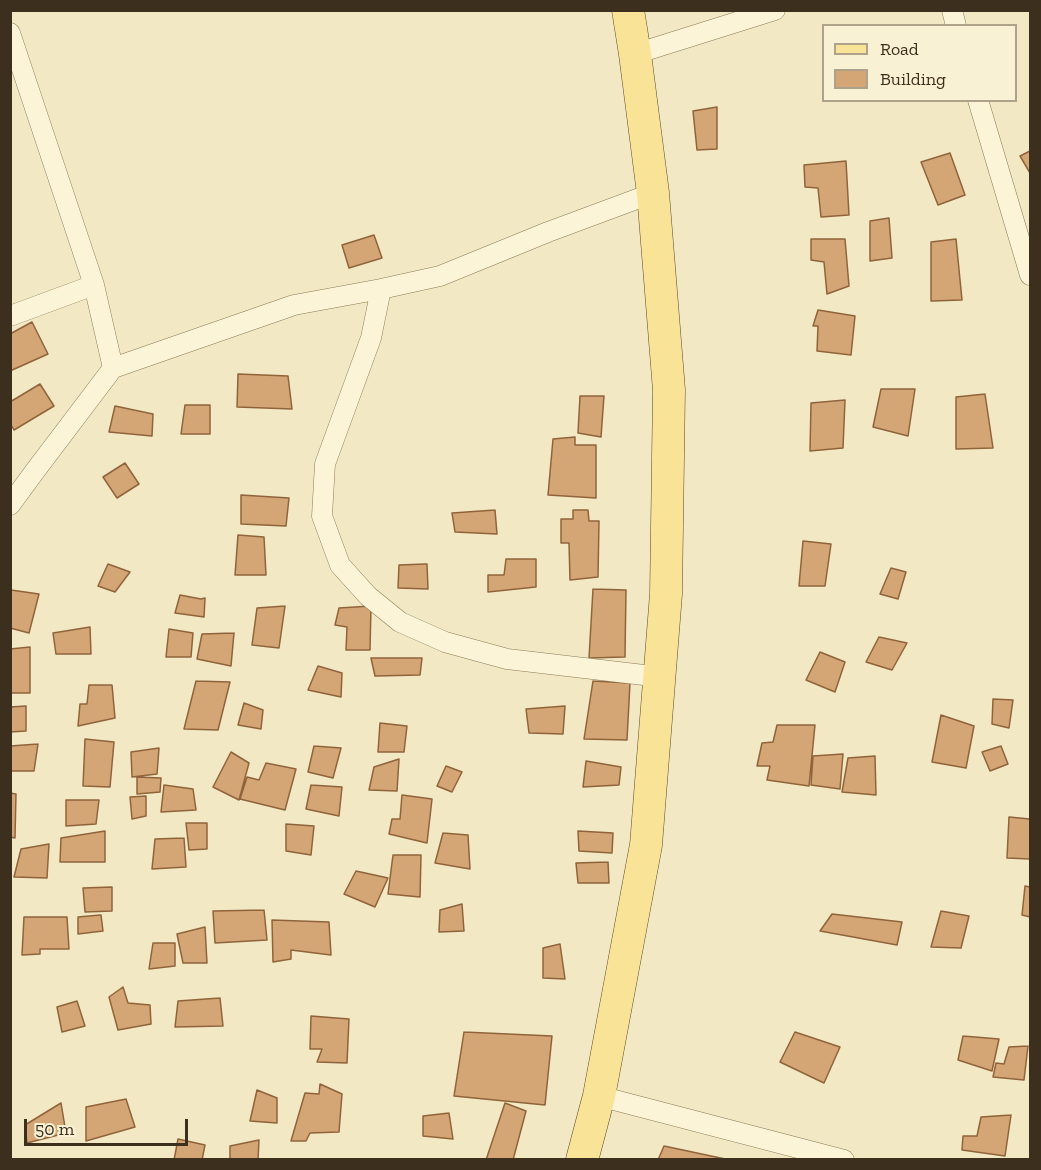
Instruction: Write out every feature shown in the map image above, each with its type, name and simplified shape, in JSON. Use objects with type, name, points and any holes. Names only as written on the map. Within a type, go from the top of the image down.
[{"type":"main road","points":[[582,1160],[599,1096],[646,845],[666,594],[669,390],[653,194],[628,10]]},
{"type":"street","points":[[635,54],[775,10]]},
{"type":"street","points":[[12,44],[94,285],[113,368]]},
{"type":"street","points":[[979,102],[1030,275]]},
{"type":"street","points":[[10,505],[113,368],[294,305],[440,276],[548,232],[653,194]]},
{"type":"street","points":[[10,316],[94,285]]},
{"type":"street","points":[[381,289],[371,338],[325,464],[322,516],[340,566],[368,596],[400,622],[445,642],[507,659],[661,677]]},
{"type":"street","points":[[599,1096],[844,1160]]},
{"type":"building","points":[[717,107],[717,149],[697,150],[693,111]]},
{"type":"building","points":[[1030,151],[1030,173],[1020,156]]},
{"type":"building","points":[[950,153],[965,195],[938,205],[921,162]]},
{"type":"building","points":[[846,161],[849,215],[821,217],[818,188],[805,187],[804,165]]},
{"type":"building","points":[[889,218],[892,258],[870,261],[870,221]]},
{"type":"building","points":[[374,235],[382,258],[349,268],[342,245]]},
{"type":"building","points":[[811,239],[845,239],[849,286],[827,294],[824,262],[811,260]]},
{"type":"building","points":[[956,239],[962,300],[931,301],[931,242]]},
{"type":"building","points":[[818,310],[855,316],[851,355],[817,351],[818,326],[813,326]]},
{"type":"building","points":[[32,322],[48,354],[10,371],[10,334]]},
{"type":"building","points":[[238,374],[288,376],[292,409],[237,407]]},
{"type":"building","points":[[40,384],[54,406],[14,430],[10,423],[10,402]]},
{"type":"building","points":[[881,389],[915,389],[908,436],[873,427]]},
{"type":"building","points":[[985,394],[993,448],[956,449],[956,397]]},
{"type":"building","points":[[580,396],[604,396],[601,437],[578,433]]},
{"type":"building","points":[[845,400],[843,448],[810,451],[811,403]]},
{"type":"building","points":[[185,405],[210,405],[210,434],[181,434]]},
{"type":"building","points":[[115,406],[153,414],[152,436],[109,432]]},
{"type":"building","points":[[575,437],[575,445],[596,445],[596,498],[548,495],[553,439]]},
{"type":"building","points":[[125,463],[139,484],[117,498],[103,477]]},
{"type":"building","points":[[241,495],[289,498],[286,526],[241,524]]},
{"type":"building","points":[[495,510],[497,534],[455,532],[452,513]]},
{"type":"building","points":[[573,510],[588,510],[589,521],[599,521],[598,577],[570,580],[569,543],[561,543],[561,519],[573,519]]},
{"type":"building","points":[[238,535],[264,537],[266,575],[235,575]]},
{"type":"building","points":[[803,541],[831,544],[825,586],[799,586]]},
{"type":"building","points":[[506,559],[536,559],[536,587],[488,592],[488,575],[504,575]]},
{"type":"building","points":[[108,564],[130,572],[115,592],[98,586]]},
{"type":"building","points":[[427,564],[428,589],[398,588],[399,565]]},
{"type":"building","points":[[891,568],[906,572],[898,599],[880,594]]},
{"type":"building","points":[[593,589],[626,590],[625,657],[589,658]]},
{"type":"building","points":[[11,590],[39,594],[29,633],[10,628]]},
{"type":"building","points":[[180,595],[205,598],[204,617],[175,613]]},
{"type":"building","points":[[285,606],[279,648],[252,645],[257,608]]},
{"type":"building","points":[[371,606],[370,650],[346,650],[347,627],[335,625],[339,608]]},
{"type":"building","points":[[90,627],[91,654],[56,654],[53,633]]},
{"type":"building","points":[[169,629],[193,633],[191,657],[166,657]]},
{"type":"building","points":[[234,633],[231,666],[197,659],[202,634]]},
{"type":"building","points":[[879,637],[907,643],[892,670],[866,662]]},
{"type":"building","points":[[30,647],[30,693],[10,693],[10,649]]},
{"type":"building","points":[[820,652],[845,662],[835,692],[806,680]]},
{"type":"building","points":[[371,658],[422,658],[420,675],[375,676]]},
{"type":"building","points":[[318,666],[342,673],[341,697],[308,690]]},
{"type":"building","points":[[196,681],[230,682],[218,730],[184,729]]},
{"type":"building","points":[[593,681],[630,683],[627,740],[584,739]]},
{"type":"building","points":[[89,685],[112,685],[115,718],[78,726],[80,704],[87,704]]},
{"type":"building","points":[[993,699],[1013,700],[1009,728],[992,724]]},
{"type":"building","points":[[244,703],[263,710],[261,729],[238,725]]},
{"type":"building","points":[[26,706],[26,731],[10,732],[10,707]]},
{"type":"building","points":[[565,706],[563,734],[529,733],[526,709]]},
{"type":"building","points":[[941,715],[974,726],[966,768],[932,762]]},
{"type":"building","points":[[380,723],[407,726],[404,752],[378,752]]},
{"type":"building","points":[[777,725],[815,725],[809,786],[767,780],[770,766],[757,766],[762,743],[773,742]]},
{"type":"building","points":[[85,739],[114,742],[110,787],[83,786]]},
{"type":"building","points":[[38,744],[34,771],[10,771],[10,746]]},
{"type":"building","points":[[314,746],[341,748],[333,778],[308,772]]},
{"type":"building","points":[[1001,746],[1008,764],[990,771],[982,752]]},
{"type":"building","points":[[159,748],[157,774],[132,777],[131,752]]},
{"type":"building","points":[[231,752],[249,763],[239,800],[213,787]]},
{"type":"building","points":[[843,754],[840,789],[811,785],[813,756]]},
{"type":"building","points":[[875,756],[876,795],[842,792],[848,758]]},
{"type":"building","points":[[399,759],[397,791],[369,790],[374,767]]},
{"type":"building","points":[[586,761],[621,767],[619,785],[583,787]]},
{"type":"building","points":[[266,763],[296,769],[285,810],[240,799],[247,777],[259,780]]},
{"type":"building","points":[[446,766],[462,772],[452,792],[437,786]]},
{"type":"building","points":[[137,777],[161,778],[160,792],[137,794]]},
{"type":"building","points":[[164,785],[193,789],[196,810],[161,812]]},
{"type":"building","points":[[311,785],[342,787],[339,816],[306,809]]},
{"type":"building","points":[[10,793],[16,794],[15,838],[10,837]]},
{"type":"building","points":[[402,795],[432,799],[427,843],[389,834],[392,819],[400,819]]},
{"type":"building","points":[[146,796],[146,816],[132,819],[130,797]]},
{"type":"building","points":[[66,800],[99,800],[96,824],[66,826]]},
{"type":"building","points":[[1009,817],[1030,819],[1030,859],[1007,858]]},
{"type":"building","points":[[186,823],[207,823],[207,849],[189,850]]},
{"type":"building","points":[[286,824],[314,826],[311,855],[286,851]]},
{"type":"building","points":[[105,831],[105,862],[60,862],[61,838]]},
{"type":"building","points":[[578,831],[613,833],[612,853],[579,851]]},
{"type":"building","points":[[443,833],[468,835],[470,869],[435,863]]},
{"type":"building","points":[[184,838],[186,867],[152,869],[155,839]]},
{"type":"building","points":[[49,844],[47,878],[14,877],[21,849]]},
{"type":"building","points":[[393,855],[421,855],[420,897],[388,894]]},
{"type":"building","points":[[608,862],[609,883],[578,883],[576,863]]},
{"type":"building","points":[[356,871],[388,878],[375,907],[344,894]]},
{"type":"building","points":[[1025,886],[1030,887],[1030,917],[1022,915]]},
{"type":"building","points":[[112,887],[112,911],[85,912],[83,888]]},
{"type":"building","points":[[462,904],[464,931],[439,932],[440,910]]},
{"type":"building","points":[[264,910],[267,940],[215,943],[213,911]]},
{"type":"building","points":[[941,911],[969,916],[961,948],[931,947]]},
{"type":"building","points":[[832,914],[902,922],[897,945],[820,931]]},
{"type":"building","points":[[101,915],[103,931],[78,934],[78,917]]},
{"type":"building","points":[[24,917],[67,917],[69,949],[40,949],[40,954],[22,955]]},
{"type":"building","points":[[272,920],[329,922],[331,955],[291,950],[291,959],[273,962]]},
{"type":"building","points":[[205,927],[207,963],[183,963],[177,934]]},
{"type":"building","points":[[153,943],[175,943],[175,966],[149,969]]},
{"type":"building","points":[[560,944],[565,979],[543,978],[543,948]]},
{"type":"building","points":[[123,987],[128,1003],[150,1005],[151,1024],[118,1030],[109,997]]},
{"type":"building","points":[[220,998],[223,1026],[175,1027],[178,1001]]},
{"type":"building","points":[[77,1001],[85,1026],[62,1032],[57,1007]]},
{"type":"building","points":[[311,1016],[349,1019],[347,1063],[317,1062],[322,1049],[310,1049]]},
{"type":"building","points":[[464,1032],[552,1036],[545,1105],[454,1096]]},
{"type":"building","points":[[795,1032],[840,1047],[824,1083],[780,1062]]},
{"type":"building","points":[[963,1036],[999,1039],[992,1071],[958,1060]]},
{"type":"building","points":[[1028,1046],[1024,1080],[993,1077],[996,1063],[1004,1064],[1009,1047]]},
{"type":"building","points":[[320,1084],[342,1094],[339,1132],[310,1133],[306,1141],[291,1141],[305,1093],[319,1094]]},
{"type":"building","points":[[257,1090],[277,1098],[277,1123],[250,1121]]},
{"type":"building","points":[[126,1099],[135,1127],[86,1141],[86,1107]]},
{"type":"building","points":[[61,1103],[66,1133],[27,1143],[25,1125]]},
{"type":"building","points":[[505,1103],[526,1111],[513,1160],[486,1160]]},
{"type":"building","points":[[449,1113],[453,1139],[423,1136],[423,1116]]},
{"type":"building","points":[[1011,1115],[1005,1156],[962,1150],[963,1136],[977,1136],[981,1117]]},
{"type":"building","points":[[178,1139],[205,1145],[202,1160],[174,1160]]},
{"type":"building","points":[[259,1140],[258,1160],[230,1160],[230,1146]]},
{"type":"building","points":[[664,1146],[730,1160],[658,1160]]}]
